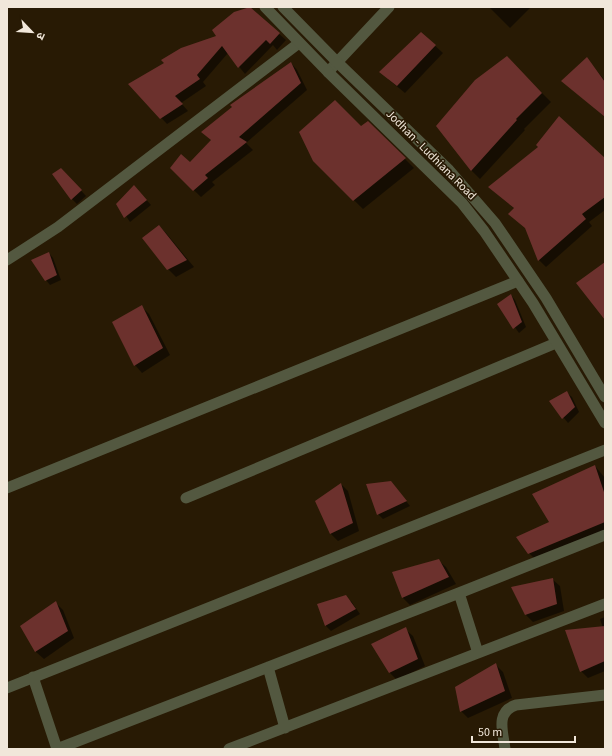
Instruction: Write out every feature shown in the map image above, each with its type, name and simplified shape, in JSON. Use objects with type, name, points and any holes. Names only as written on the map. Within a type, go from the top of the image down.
[{"type":"street","name":"Jodhan - Ludhiana Road","points":[[264,7],[462,203],[484,231],[518,281],[605,423]]},
{"type":"street","name":"Jodhan - Ludhiana Road","points":[[283,7],[337,62],[449,170],[495,223],[546,298],[605,397]]},
{"type":"street","points":[[328,72],[389,7]]},
{"type":"street","points":[[7,260],[58,227],[299,43]]},
{"type":"street","points":[[7,488],[518,281]]},
{"type":"street","points":[[186,498],[556,342]]},
{"type":"street","points":[[7,688],[605,450]]},
{"type":"street","points":[[33,677],[57,749],[605,535]]},
{"type":"street","points":[[459,593],[478,653]]},
{"type":"street","points":[[229,749],[605,604]]},
{"type":"street","points":[[268,667],[285,728]]},
{"type":"street","points":[[505,749],[501,724],[503,714],[508,708],[516,705],[605,695]]},
{"type":"building","points":[[250,7],[280,33],[270,44],[266,40],[238,68],[222,46],[197,75],[200,79],[175,96],[183,104],[160,119],[128,84],[164,63],[161,60],[181,48],[216,36],[212,30],[234,12]]},
{"type":"building","points":[[421,32],[436,45],[397,86],[379,72]]},
{"type":"building","points":[[507,56],[542,93],[516,119],[517,120],[471,171],[436,126],[475,80]]},
{"type":"building","points":[[587,57],[605,82],[605,117],[561,81]]},
{"type":"building","points":[[291,62],[301,83],[239,137],[247,142],[205,175],[208,178],[193,191],[170,168],[181,154],[190,162],[211,140],[201,132],[232,107],[230,105]]},
{"type":"building","points":[[335,100],[361,126],[368,121],[406,158],[353,201],[313,161],[299,132]]},
{"type":"building","points":[[559,116],[605,158],[605,197],[582,214],[586,219],[538,261],[525,228],[508,214],[514,208],[488,187],[538,147],[536,145]]},
{"type":"building","points":[[61,168],[82,190],[71,200],[52,174]]},
{"type":"building","points":[[134,185],[147,200],[124,218],[116,204]]},
{"type":"building","points":[[159,225],[187,260],[167,270],[142,238]]},
{"type":"building","points":[[49,252],[57,275],[45,281],[31,260]]},
{"type":"building","points":[[605,262],[605,320],[576,283]]},
{"type":"building","points":[[511,294],[522,322],[513,329],[497,304]]},
{"type":"building","points":[[142,305],[163,348],[134,366],[112,322]]},
{"type":"building","points":[[567,391],[575,407],[562,419],[549,401]]},
{"type":"building","points":[[595,465],[605,495],[605,522],[528,554],[516,537],[549,522],[532,494]]},
{"type":"building","points":[[391,481],[407,501],[377,515],[366,484]]},
{"type":"building","points":[[341,483],[353,523],[330,534],[315,501]]},
{"type":"building","points":[[439,559],[449,577],[402,598],[392,572]]},
{"type":"building","points":[[553,578],[557,604],[525,615],[511,587]]},
{"type":"building","points":[[346,595],[356,609],[325,626],[317,604]]},
{"type":"building","points":[[56,601],[68,631],[35,652],[20,626]]},
{"type":"building","points":[[605,626],[605,661],[580,672],[565,630]]},
{"type":"building","points":[[406,627],[418,659],[389,673],[371,644]]},
{"type":"building","points":[[496,663],[505,691],[460,712],[455,687]]}]
